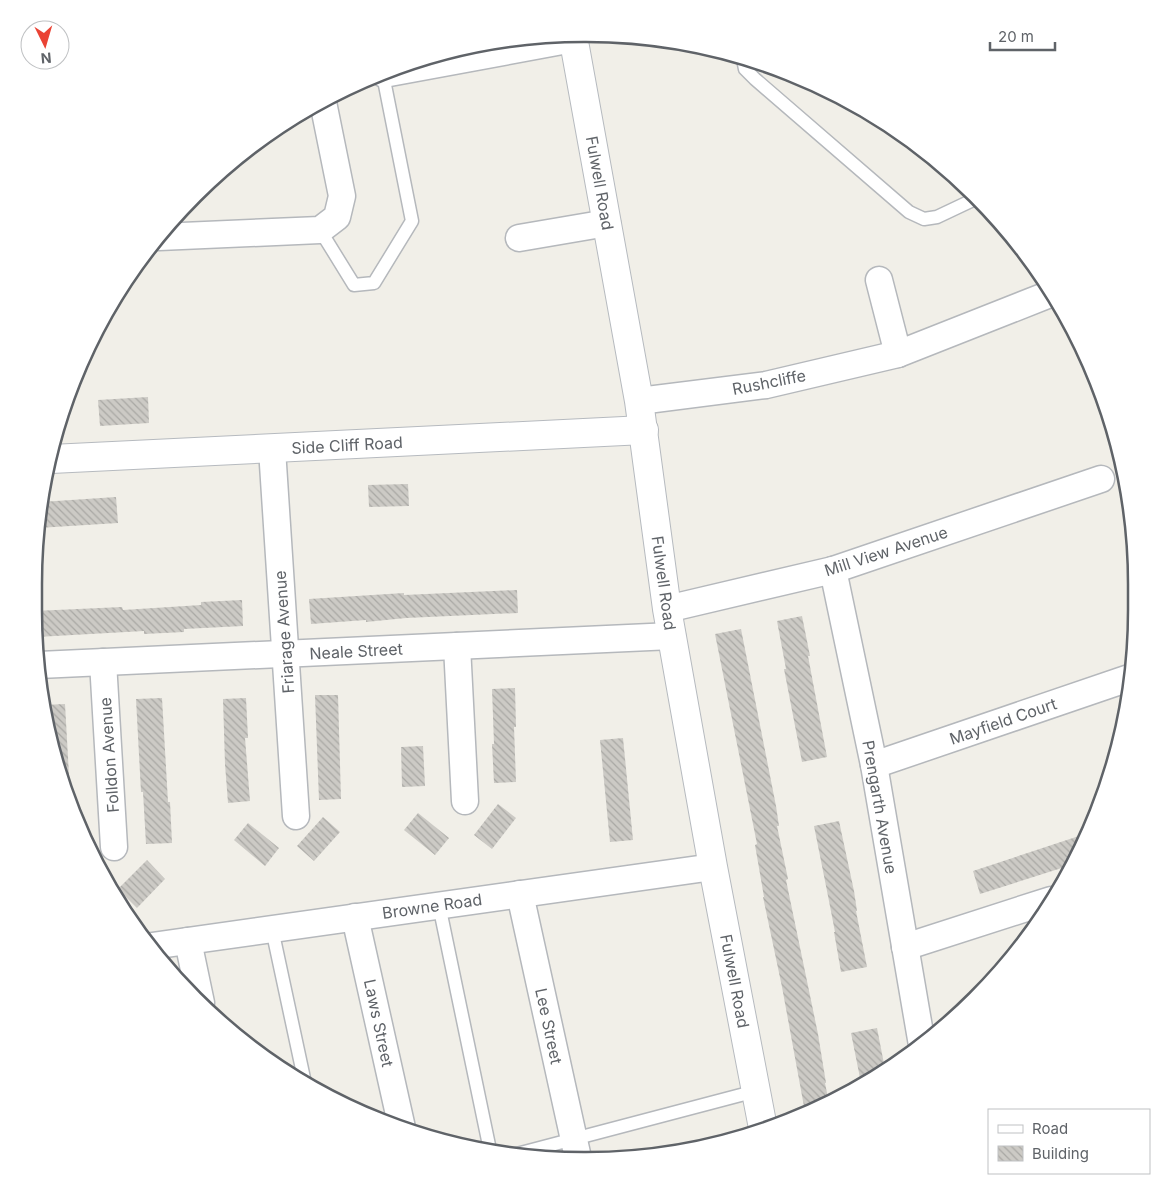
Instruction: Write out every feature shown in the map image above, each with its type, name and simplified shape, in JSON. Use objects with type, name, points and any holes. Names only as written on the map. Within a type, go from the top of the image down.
[{"type":"street","name":"Fulwell Road","points":[[574,43],[644,430],[667,609],[713,867],[762,1122]]},
{"type":"street","points":[[424,67],[537,45]]},
{"type":"street","points":[[170,236],[328,224],[342,196],[324,109]]},
{"type":"street","points":[[519,238],[607,223]]},
{"type":"street","points":[[879,280],[898,354]]},
{"type":"street","name":"Rushcliffe","points":[[639,401],[766,385],[898,354],[1044,296]]},
{"type":"street","name":"Side Cliff Road","points":[[58,460],[644,430]]},
{"type":"street","name":"Friarage Avenue","points":[[272,449],[296,816]]},
{"type":"street","name":"Mill View Avenue","points":[[667,609],[833,570],[1101,479]]},
{"type":"street","name":"Prengarth Avenue","points":[[833,570],[874,765],[920,1035]]},
{"type":"street","name":"Neale Street","points":[[46,665],[672,636]]},
{"type":"street","points":[[457,646],[465,801]]},
{"type":"street","name":"Folldon Avenue","points":[[103,662],[114,847]]},
{"type":"street","name":"Mayfield Court","points":[[874,765],[1123,680]]},
{"type":"street","name":"Browne Road","points":[[160,945],[713,867]]},
{"type":"street","name":"Lee Street","points":[[520,894],[576,1148]]},
{"type":"street","points":[[905,947],[1040,904]]},
{"type":"street","name":"Laws Street","points":[[356,917],[400,1119]]},
{"type":"street","points":[[188,941],[198,990]]},
{"type":"lane","points":[[745,67],[755,79],[909,212],[924,219],[937,218],[970,202]]},
{"type":"lane","points":[[328,224],[354,285],[374,283],[412,221],[385,81]]},
{"type":"lane","points":[[439,905],[488,1143]]},
{"type":"lane","points":[[272,929],[303,1072]]},
{"type":"lane","points":[[557,1150],[576,1148],[756,1091]]},
{"type":"building","points":[[148,397],[149,423],[100,426],[98,400]]},
{"type":"building","points":[[408,484],[409,506],[369,507],[368,485]]},
{"type":"building","points":[[116,497],[118,523],[46,528],[49,501]]},
{"type":"building","points":[[517,590],[518,613],[311,624],[309,599],[404,593],[404,595]]},
{"type":"building","points":[[242,600],[243,626],[184,629],[184,632],[144,634],[144,631],[44,637],[42,611],[122,607],[123,610],[201,605],[201,602]]},
{"type":"building","points":[[802,616],[827,757],[802,762],[777,621]]},
{"type":"building","points":[[741,629],[776,806],[779,826],[777,826],[788,879],[786,880],[818,1034],[827,1095],[804,1105],[763,897],[755,845],[757,844],[715,634]]},
{"type":"building","points":[[515,688],[516,782],[494,783],[492,689]]},
{"type":"building","points":[[315,695],[338,695],[341,799],[319,800]]},
{"type":"building","points":[[162,698],[172,843],[146,844],[136,699]]},
{"type":"building","points":[[246,698],[248,738],[245,738],[250,801],[228,803],[223,699]]},
{"type":"building","points":[[65,704],[69,775],[61,749],[51,705]]},
{"type":"building","points":[[623,738],[633,840],[610,842],[600,740]]},
{"type":"building","points":[[423,746],[425,786],[402,787],[401,747]]},
{"type":"building","points":[[498,804],[516,818],[492,849],[474,835]]},
{"type":"building","points":[[418,813],[449,838],[435,855],[404,830]]},
{"type":"building","points":[[323,817],[340,832],[314,861],[297,846]]},
{"type":"building","points":[[839,821],[854,891],[867,967],[841,972],[814,826]]},
{"type":"building","points":[[248,823],[279,848],[265,866],[234,840]]},
{"type":"building","points":[[1077,836],[1062,868],[980,894],[973,871]]},
{"type":"building","points":[[147,860],[165,879],[137,908],[120,887]]},
{"type":"building","points":[[877,1028],[884,1062],[860,1077],[851,1033]]}]
